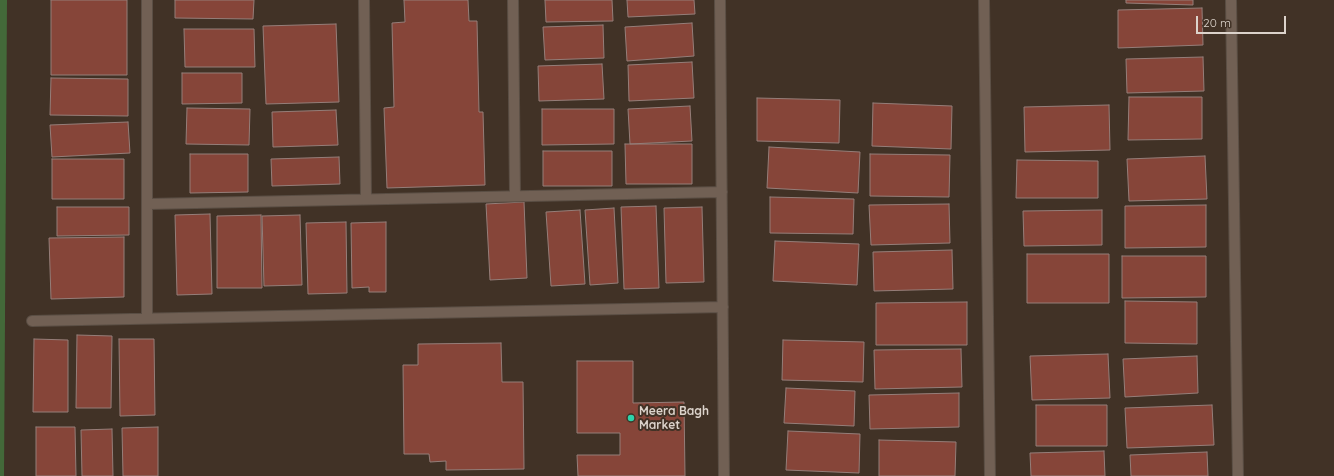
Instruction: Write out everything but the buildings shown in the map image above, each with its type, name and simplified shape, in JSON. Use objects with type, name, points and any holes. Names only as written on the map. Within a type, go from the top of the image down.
[{"type":"street","points":[[147,318],[148,0]]},
{"type":"street","points":[[364,0],[366,199]]},
{"type":"street","points":[[513,0],[515,196]]},
{"type":"street","points":[[720,0],[724,476]]},
{"type":"street","points":[[984,0],[990,476]]},
{"type":"street","points":[[1231,0],[1238,476]]},
{"type":"street","points":[[148,204],[722,192]]},
{"type":"street","points":[[32,321],[723,307]]},
{"type":"green space","points":[[0,0],[7,0],[4,476],[0,476]]},
{"type":"place","name":"Meera Bagh Market","points":[[631,418]]}]
